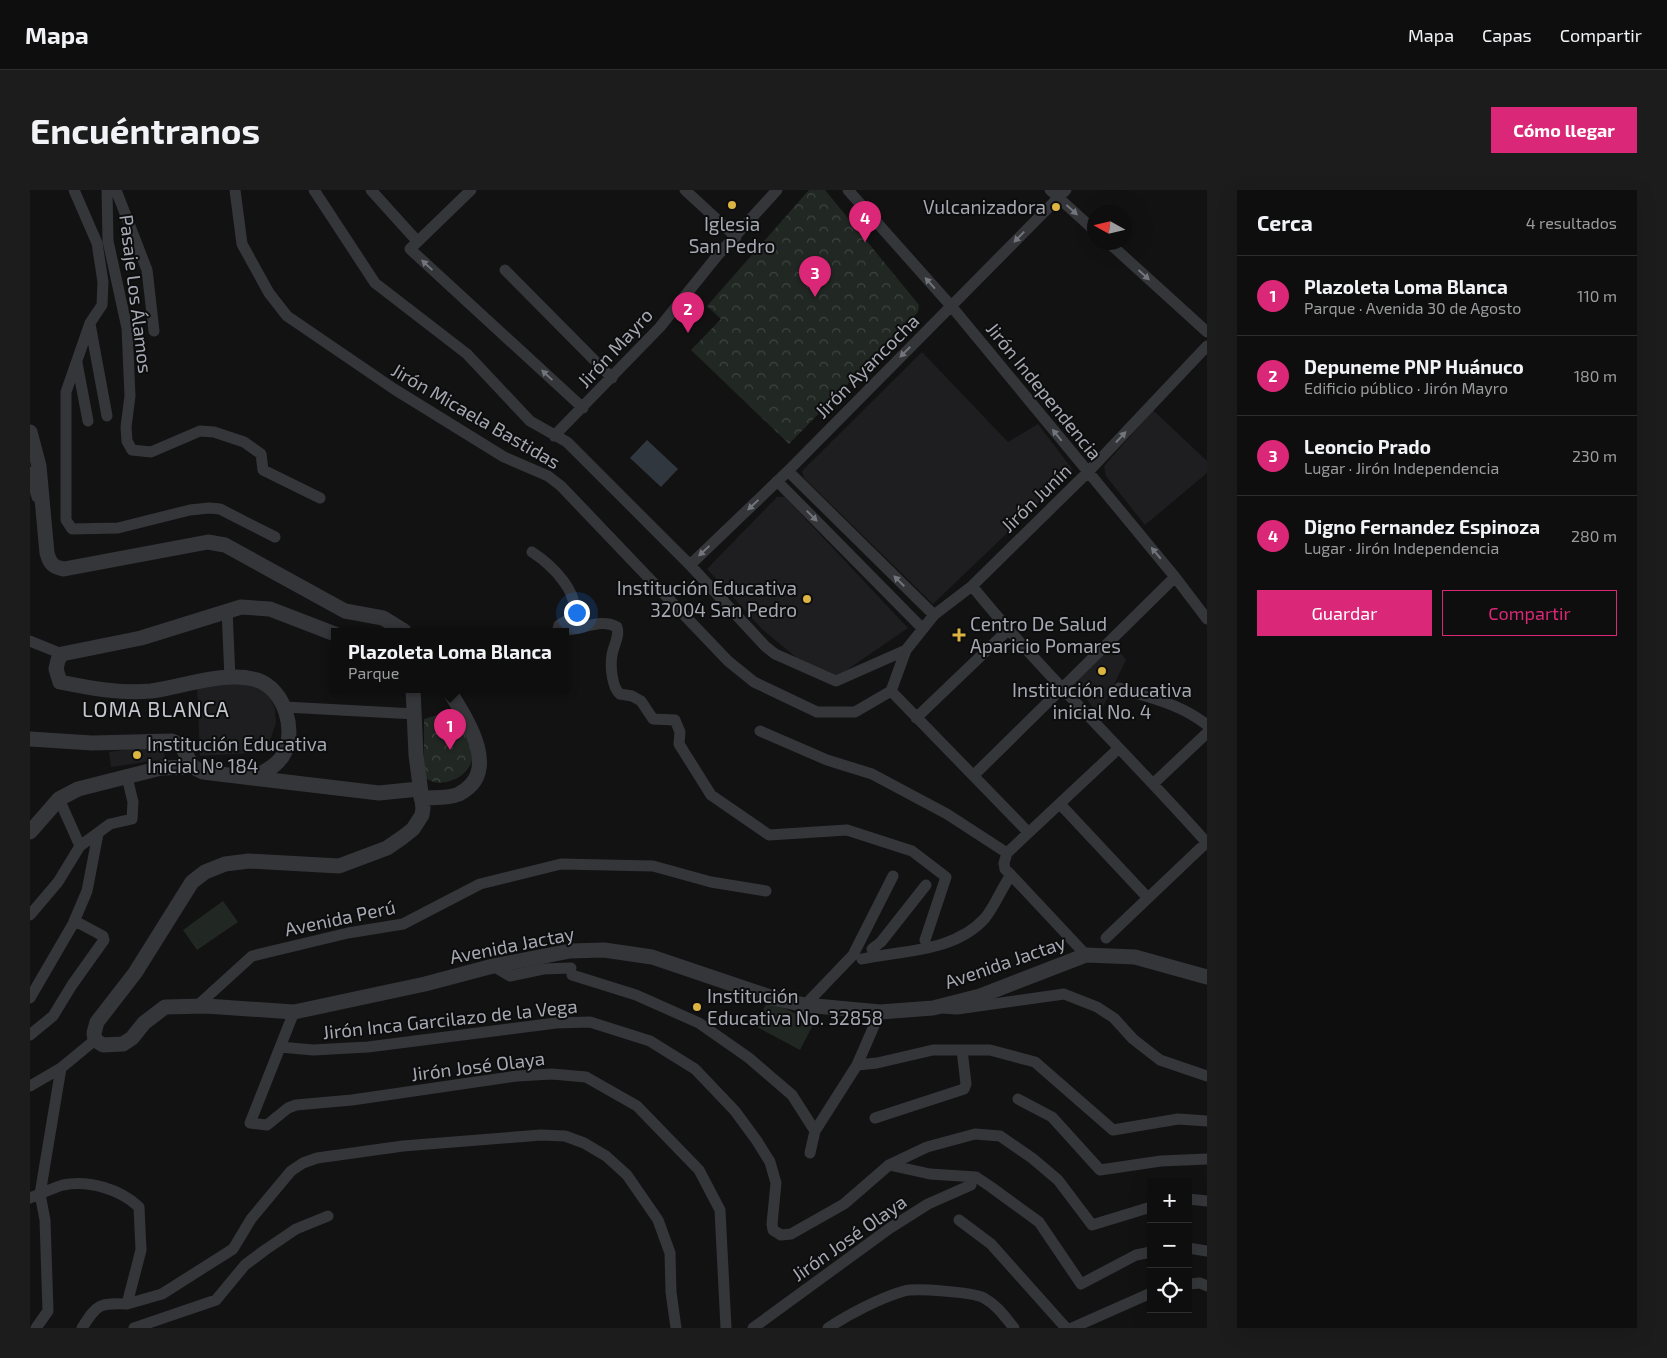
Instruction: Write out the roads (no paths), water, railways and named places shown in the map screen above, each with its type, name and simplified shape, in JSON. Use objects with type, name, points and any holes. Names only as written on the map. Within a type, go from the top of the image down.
[{"type":"street","points":[[74,190],[97,243],[103,282],[102,305],[90,324],[66,392],[66,520],[72,530],[118,528],[190,510],[208,508],[220,509],[275,537]]},
{"type":"street","name":"Pasaje Los Álamos","points":[[107,190],[108,241],[127,328],[130,396],[126,427],[127,441],[132,450],[151,452],[200,431],[214,432],[244,442],[261,454],[263,470],[320,498]]},
{"type":"street","points":[[116,190],[147,270],[154,331]]},
{"type":"street","name":"Jirón Micaela Bastidas","points":[[236,190],[242,244],[269,293],[287,316],[394,389],[504,457],[548,476],[561,486],[728,661],[754,682],[817,712],[842,714],[855,712],[891,691]]},
{"type":"street","points":[[314,190],[375,283],[467,354],[530,421],[567,442],[690,564],[765,646],[775,654],[836,682],[906,650]]},
{"type":"street","points":[[371,190],[414,245],[583,408]]},
{"type":"street","points":[[414,245],[471,190]]},
{"type":"street","points":[[686,190],[736,237]]},
{"type":"street","name":"Jirón Mayro","points":[[554,436],[660,327],[718,256],[777,190]]},
{"type":"street","name":"Jirón Independencia","points":[[848,190],[952,307],[1175,577],[1207,620]]},
{"type":"street","points":[[1058,192],[1087,223]]},
{"type":"street","name":"Jirón Ayancocha","points":[[690,564],[777,482],[952,307],[1058,192]]},
{"type":"street","points":[[1117,250],[1207,332]]},
{"type":"street","points":[[505,270],[612,378]]},
{"type":"street","points":[[90,324],[107,416]]},
{"type":"street","name":"Jirón Junín","points":[[906,650],[934,615],[972,586],[1088,472],[1207,346]]},
{"type":"street","points":[[77,362],[88,421]]},
{"type":"street","points":[[30,432],[39,466],[47,553],[50,563],[56,567],[64,569],[208,542],[225,545],[345,611],[383,618],[399,628]]},
{"type":"street","points":[[788,471],[934,615]]},
{"type":"street","points":[[30,472],[43,520]]},
{"type":"street","points":[[777,482],[922,628]]},
{"type":"street","points":[[532,552],[556,570],[573,600],[574,610],[558,628]]},
{"type":"street","points":[[974,775],[1175,577]]},
{"type":"street","points":[[972,586],[1008,630],[1062,689],[1207,842],[1106,938]]},
{"type":"street","points":[[30,641],[62,654],[141,638],[241,607],[270,610],[331,633]]},
{"type":"street","points":[[227,610],[230,678]]},
{"type":"street","points":[[569,629],[599,624],[617,627],[618,632],[611,656],[614,688],[622,696],[632,696],[641,701],[653,719],[675,720],[680,732],[679,744],[711,795],[769,835],[847,830],[912,851],[946,878],[925,940]]},
{"type":"street","points":[[916,718],[1008,630]]},
{"type":"street","points":[[906,650],[891,691],[1028,832]]},
{"type":"street","points":[[62,654],[56,669],[60,682],[82,687],[151,691],[230,678],[258,680],[285,707],[289,723],[288,740],[283,756],[275,766],[255,777]]},
{"type":"street","points":[[1119,688],[1173,704],[1193,714],[1207,725]]},
{"type":"street","points":[[30,1086],[60,1068],[95,1040],[94,1033],[97,1022],[134,973],[192,882],[205,872],[225,864],[249,861],[339,866],[386,848],[412,828],[422,815],[413,693]]},
{"type":"street","points":[[30,832],[59,799],[78,789],[161,768],[193,767],[203,772],[255,777],[290,784],[379,793],[420,793],[449,797],[460,794],[474,780],[480,766],[479,747],[450,693]]},
{"type":"street","points":[[285,707],[415,714]]},
{"type":"street","points":[[760,731],[827,760],[872,774],[946,814],[1007,853]]},
{"type":"street","points":[[1154,784],[1207,733]]},
{"type":"street","points":[[30,739],[92,743],[172,741],[181,745],[193,767]]},
{"type":"street","points":[[1086,955],[1008,872],[1004,863],[1007,853],[1028,832],[1118,750]]},
{"type":"street","points":[[30,915],[58,882],[80,846],[110,824],[132,819],[133,802],[127,777]]},
{"type":"street","points":[[59,799],[80,846]]},
{"type":"street","points":[[1060,804],[1147,898]]},
{"type":"street","points":[[30,998],[75,921],[87,891],[98,834]]},
{"type":"street","name":"Avenida Perú","points":[[197,1006],[252,956],[348,933],[403,924],[480,884],[561,864],[653,866],[711,882],[766,890]]},
{"type":"street","points":[[862,959],[924,949],[966,935],[985,918],[1008,872]]},
{"type":"street","points":[[805,1005],[854,955],[893,876]]},
{"type":"street","points":[[872,949],[882,942],[926,885]]},
{"type":"street","points":[[30,1035],[52,1016],[72,984],[104,940],[104,936],[96,930],[75,921]]},
{"type":"street","name":"Avenida Jactay","points":[[95,1040],[103,1045],[123,1044],[132,1038],[144,1023],[165,1007],[197,1006],[294,1012],[424,984],[493,966],[570,951],[604,950],[652,957],[773,998],[805,1005],[880,1012],[933,1008],[980,996],[1086,955],[1135,956],[1207,977]]},
{"type":"street","points":[[493,966],[510,976],[543,969],[572,972],[636,996],[699,1023],[749,1058],[792,1095],[815,1131]]},
{"type":"street","points":[[933,1008],[957,1010],[1064,994],[1097,1007],[1114,1018],[1133,1039],[1160,1060],[1207,1076]]},
{"type":"street","points":[[280,1047],[294,1012]]},
{"type":"street","points":[[810,1153],[815,1131],[857,1065],[880,1012]]},
{"type":"street","name":"Jirón Inca Garcilazo de la Vega","points":[[280,1047],[313,1050],[368,1047],[556,1023],[590,1022],[650,1041],[695,1069],[735,1111],[757,1141],[770,1162],[776,1183],[772,1224],[773,1230],[781,1235],[791,1234],[844,1204],[889,1165],[927,1147],[976,1134],[1000,1136],[1032,1158],[1058,1180],[1092,1225],[1147,1208]]},
{"type":"street","name":"Jirón José Olaya","points":[[280,1047],[250,1123],[267,1124],[288,1108],[296,1105],[352,1100],[517,1076],[552,1074],[586,1077],[637,1106],[699,1170],[720,1210],[726,1328]]},
{"type":"street","points":[[857,1065],[877,1063],[933,1050],[990,1050],[1035,1062],[1113,1130],[1178,1119],[1207,1121]]},
{"type":"street","points":[[875,1118],[964,1089],[966,1084],[962,1050]]},
{"type":"street","points":[[47,1328],[45,1220],[35,1196],[60,1068]]},
{"type":"street","points":[[1018,1099],[1052,1118],[1100,1170],[1161,1161],[1207,1159]]},
{"type":"street","points":[[82,1328],[96,1308],[103,1304],[127,1304],[162,1294],[233,1250],[251,1219],[291,1171],[303,1163],[318,1158],[403,1146],[541,1135],[565,1136],[584,1143],[606,1156],[627,1175],[658,1220],[670,1253],[671,1292],[676,1328]]},
{"type":"street","points":[[889,1165],[930,1174],[976,1177],[1039,1222],[1081,1284],[1136,1255],[1147,1253]]},
{"type":"street","points":[[35,1196],[63,1185],[85,1185],[114,1190],[129,1197],[139,1207],[141,1250],[127,1304]]},
{"type":"street","name":"Jirón José Olaya","points":[[753,1328],[890,1228],[928,1204],[971,1185]]},
{"type":"street","points":[[1192,1199],[1207,1201]]},
{"type":"street","points":[[134,1328],[216,1300],[245,1265],[265,1250],[296,1229],[328,1216]]},
{"type":"street","points":[[959,1220],[991,1244],[1066,1328]]},
{"type":"street","points":[[1192,1249],[1207,1251]]},
{"type":"street","points":[[1192,1284],[1200,1283],[1207,1286]]},
{"type":"street","points":[[828,1328],[844,1317],[906,1290],[963,1292],[984,1298],[999,1309],[1014,1328]]},
{"type":"street","points":[[1072,1328],[1147,1295]]},
{"type":"street","points":[[36,1328],[48,1311]]},
{"type":"place","name":"Iglesia San Pedro","points":[[732,205]]},
{"type":"place","name":"Vulcanizadora","points":[[1056,207]]},
{"type":"place","name":"Digno Fernandez Espinoza","points":[[865,242]]},
{"type":"place","name":"Leoncio Prado","points":[[815,297]]},
{"type":"place","name":"Depuneme PNP Huánuco","points":[[688,333]]},
{"type":"place","name":"Institución Educativa 32004 San Pedro","points":[[807,599]]},
{"type":"place","name":"Centro De Salud Aparicio Pomares","points":[[959,635]]},
{"type":"place","name":"Institución educativa inicial No. 4","points":[[1102,671]]},
{"type":"place","name":"Plazoleta Loma Blanca","points":[[450,750]]},
{"type":"place","name":"Institución Educativa Inicial Nº 184","points":[[137,755]]},
{"type":"place","name":"Institución Educativa No. 32858","points":[[697,1007]]},
{"type":"district","name":"LOMA BLANCA","points":[[156,710]]}]
